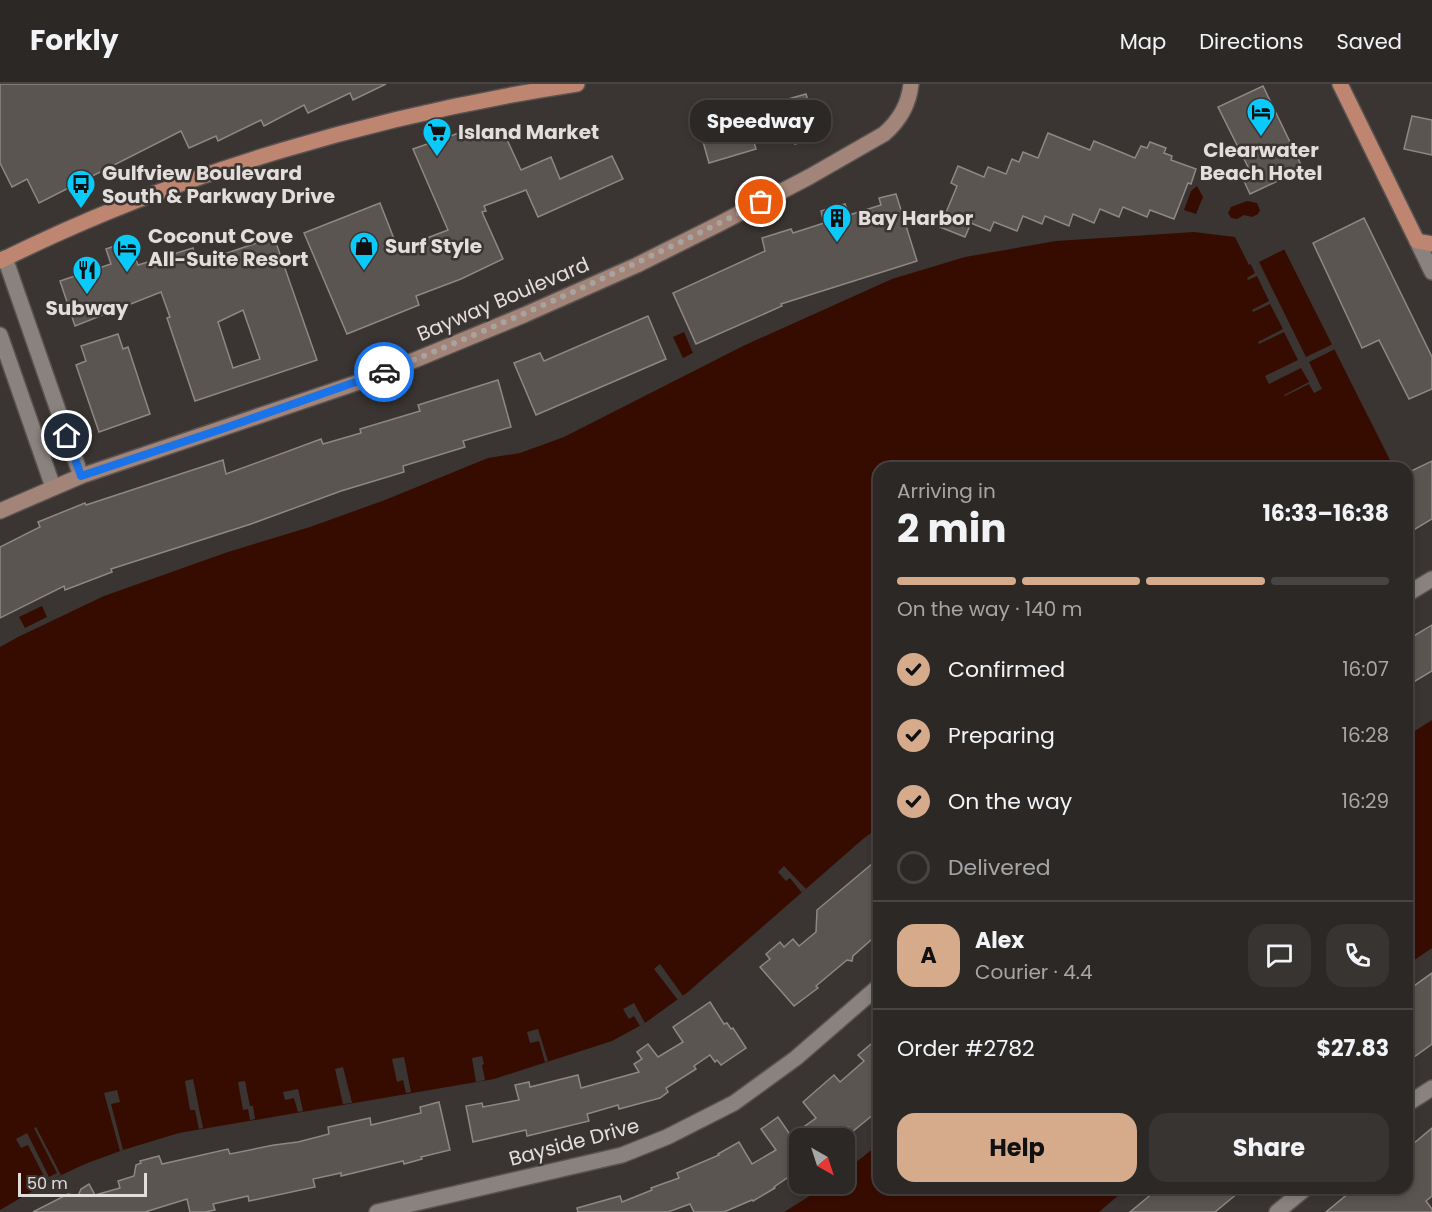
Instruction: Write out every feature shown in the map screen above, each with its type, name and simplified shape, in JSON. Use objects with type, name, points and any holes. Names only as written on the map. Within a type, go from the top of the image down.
[{"type":"main road","points":[[3,260],[71,228],[240,164],[464,104],[577,84]]},
{"type":"main road","points":[[1340,84],[1424,242]]},
{"type":"street","name":"Bayway Boulevard","points":[[0,511],[81,476],[371,378],[524,315],[637,265],[809,177],[884,134],[901,115],[907,103],[911,84]]},
{"type":"street","points":[[1424,242],[1432,272]]},
{"type":"street","points":[[3,260],[81,476]]},
{"type":"street","points":[[0,335],[53,487]]},
{"type":"street","points":[[1413,590],[1432,579]]},
{"type":"street","name":"Bayside Drive","points":[[377,1212],[622,1155],[667,1137],[735,1103],[796,1058],[873,991]]},
{"type":"street","points":[[1413,1100],[1432,1088]]},
{"type":"street","points":[[1278,1212],[1299,1194]]},
{"type":"shaded area","points":[[1197,186],[1203,197],[1196,214],[1184,210],[1191,191]]},
{"type":"shaded area","points":[[1247,201],[1257,203],[1260,210],[1258,214],[1252,217],[1244,215],[1237,219],[1231,218],[1228,213],[1231,207]]},
{"type":"shaded area","points":[[1194,232],[1235,237],[1249,265],[1283,247],[1391,462],[873,462],[873,832],[688,992],[645,1023],[612,1041],[494,1079],[179,1133],[85,1164],[53,1179],[0,1210],[0,647],[104,596],[228,552],[310,527],[385,500],[488,458],[520,453],[564,437],[743,346],[892,279],[965,257],[1056,241]]},
{"type":"shaded area","points":[[684,332],[693,353],[683,358],[673,337]]},
{"type":"shaded area","points":[[42,606],[47,617],[25,628],[19,617]]},
{"type":"shaded area","points":[[1432,720],[1432,948],[1413,961],[1413,732]]},
{"type":"shaded area","points":[[873,1149],[873,1194],[1120,1194],[1099,1212],[784,1212],[813,1194],[855,1194],[855,1163]]},
{"type":"pier","points":[[1241,244],[1250,261],[1282,244],[1286,246],[1287,248],[1259,262],[1306,357],[1335,343],[1337,348],[1309,362],[1322,389],[1314,393],[1309,384],[1284,395],[1309,382],[1301,368],[1269,384],[1265,376],[1298,360],[1284,332],[1259,344],[1258,342],[1283,329],[1270,304],[1253,312],[1252,310],[1269,301],[1257,276],[1248,280],[1247,278],[1255,273]]},
{"type":"pier","points":[[784,866],[806,889],[802,893],[790,878],[786,881],[778,872]]},
{"type":"pier","points":[[660,964],[683,996],[678,1000],[654,969]]},
{"type":"pier","points":[[634,1003],[645,1023],[640,1026],[634,1016],[629,1019],[623,1009]]},
{"type":"pier","points":[[538,1029],[548,1061],[545,1062],[539,1041],[530,1043],[527,1032]]},
{"type":"pier","points":[[482,1056],[485,1080],[476,1082],[472,1058]]},
{"type":"pier","points":[[404,1057],[411,1092],[406,1093],[403,1080],[397,1082],[392,1059]]},
{"type":"pier","points":[[343,1067],[352,1103],[343,1104],[335,1069]]},
{"type":"pier","points":[[193,1079],[203,1128],[199,1129],[195,1110],[190,1110],[185,1081]]},
{"type":"pier","points":[[245,1081],[255,1119],[250,1120],[248,1109],[243,1110],[238,1082]]},
{"type":"pier","points":[[298,1089],[303,1111],[298,1112],[294,1098],[285,1100],[283,1092]]},
{"type":"pier","points":[[117,1090],[120,1102],[111,1104],[123,1150],[120,1151],[104,1093]]},
{"type":"pier","points":[[36,1127],[61,1175],[47,1182],[28,1145],[21,1148],[16,1139],[27,1133],[49,1177],[57,1173],[34,1128]]},
{"type":"building","points":[[0,84],[386,84],[353,100],[350,93],[308,113],[304,105],[264,126],[261,120],[218,141],[216,136],[189,148],[181,131],[39,203],[27,179],[12,187],[0,163]]},
{"type":"building","name":"Clearwater Beach Hotel","points":[[1263,86],[1303,169],[1250,194],[1243,179],[1252,175],[1218,107]]},
{"type":"building","points":[[806,94],[819,137],[795,144],[781,101]]},
{"type":"building","points":[[743,106],[756,149],[709,163],[697,120]]},
{"type":"building","points":[[1412,116],[1432,120],[1432,155],[1404,149]]},
{"type":"building","points":[[479,126],[485,138],[503,131],[521,170],[551,157],[560,179],[612,156],[623,179],[538,217],[526,190],[484,206],[486,211],[482,212],[503,259],[461,279],[416,296],[419,305],[347,334],[304,233],[380,203],[398,249],[448,230],[413,149]]},
{"type":"building","points":[[1048,133],[1090,150],[1094,141],[1135,158],[1141,146],[1147,148],[1150,142],[1166,148],[1164,153],[1172,156],[1171,160],[1196,169],[1174,219],[1150,210],[1147,217],[1123,207],[1119,217],[1100,209],[1094,223],[1073,214],[1069,226],[1045,216],[1042,224],[1023,216],[1017,231],[994,222],[990,231],[971,223],[965,237],[940,227],[957,186],[951,183],[958,166],[984,177],[988,167],[1006,174],[1012,159],[1019,162],[1023,152],[1038,158]]},
{"type":"building","points":[[896,194],[917,261],[781,304],[782,306],[696,344],[673,293],[765,251],[762,238],[791,229],[793,233],[824,223],[821,211],[845,204],[849,215],[881,205],[879,198]]},
{"type":"building","points":[[1364,218],[1432,357],[1432,389],[1409,399],[1379,340],[1362,348],[1313,243]]},
{"type":"building","points":[[274,237],[317,360],[195,401],[167,318],[170,317],[161,292],[75,326],[60,281],[111,264],[106,249],[129,241],[138,265],[193,248],[198,263]],"holes":[[[243,310],[260,359],[233,368],[218,322]]]},
{"type":"building","points":[[648,316],[666,359],[536,415],[514,363],[540,353],[544,361]]},
{"type":"building","points":[[118,334],[123,349],[128,347],[150,414],[99,432],[76,365],[86,361],[81,346]]},
{"type":"building","points":[[498,380],[511,427],[463,441],[465,447],[403,466],[404,472],[111,569],[112,572],[65,590],[64,586],[0,618],[0,547],[40,527],[38,522],[85,503],[86,505],[223,460],[226,474],[321,439],[323,444],[361,433],[360,429],[420,411],[418,405]]},
{"type":"building","points":[[1432,461],[1432,519],[1413,530],[1414,501],[1413,470]]},
{"type":"building","points":[[1432,625],[1432,671],[1413,682],[1413,636]]},
{"type":"building","points":[[873,863],[873,938],[853,956],[852,961],[847,960],[816,986],[818,988],[794,1006],[760,967],[770,959],[766,954],[780,942],[784,947],[793,939],[799,946],[816,932],[817,910]]},
{"type":"building","points":[[1432,973],[1432,1044],[1413,1058],[1413,987]]},
{"type":"building","points":[[710,1002],[724,1024],[727,1023],[731,1029],[733,1028],[746,1048],[721,1065],[717,1060],[715,1062],[710,1055],[694,1066],[696,1069],[666,1088],[668,1092],[660,1098],[619,1109],[618,1105],[587,1114],[589,1121],[527,1136],[526,1130],[473,1142],[466,1106],[482,1103],[483,1107],[519,1100],[515,1085],[529,1082],[530,1087],[578,1075],[581,1088],[639,1072],[634,1064],[642,1059],[637,1052],[648,1044],[658,1057],[683,1042],[673,1027]]},
{"type":"building","points":[[871,1044],[873,1046],[873,1115],[855,1130],[848,1127],[802,1128],[816,1118],[803,1102],[834,1075],[840,1082],[864,1061],[858,1055]]},
{"type":"building","points":[[439,1102],[450,1150],[404,1164],[403,1161],[341,1176],[341,1173],[313,1179],[315,1187],[249,1201],[248,1196],[213,1204],[215,1210],[205,1212],[190,1212],[187,1199],[145,1212],[33,1212],[68,1194],[78,1196],[81,1189],[89,1184],[95,1195],[120,1188],[118,1181],[134,1176],[136,1165],[141,1163],[140,1161],[159,1156],[162,1164],[228,1149],[230,1154],[298,1142],[329,1134],[328,1127],[370,1118],[371,1125],[421,1113],[420,1107]]},
{"type":"building","points":[[778,1117],[789,1133],[789,1177],[753,1201],[724,1212],[694,1212],[690,1204],[668,1212],[578,1212],[577,1208],[620,1196],[622,1202],[652,1190],[651,1188],[679,1178],[677,1173],[719,1155],[739,1142],[752,1164],[776,1150],[761,1129]]},
{"type":"building","points":[[1432,1128],[1432,1196],[1426,1201],[1432,1212],[1326,1212],[1348,1194],[1413,1194],[1413,1144]]},
{"type":"building","points":[[1152,1194],[1237,1194],[1215,1212],[1130,1212]]},
{"type":"way so far","points":[[384,372],[524,315],[637,265],[761,202]]},
{"type":"place","name":"Clearwater Beach Hotel","points":[[1261,138]]},
{"type":"place","name":"Island Market","points":[[437,158]]},
{"type":"place","name":"Speedway","points":[[761,202]]},
{"type":"place","name":"Gulfview Boulevard South & Parkway Drive","points":[[81,210]]},
{"type":"place","name":"Bay Harbor","points":[[837,244]]},
{"type":"place","name":"Surf Style","points":[[364,272]]},
{"type":"place","name":"Coconut Cove All-Suite Resort","points":[[127,274]]},
{"type":"place","name":"Subway","points":[[87,296]]},
{"type":"route","points":[[67,436],[81,476],[384,372]]}]
